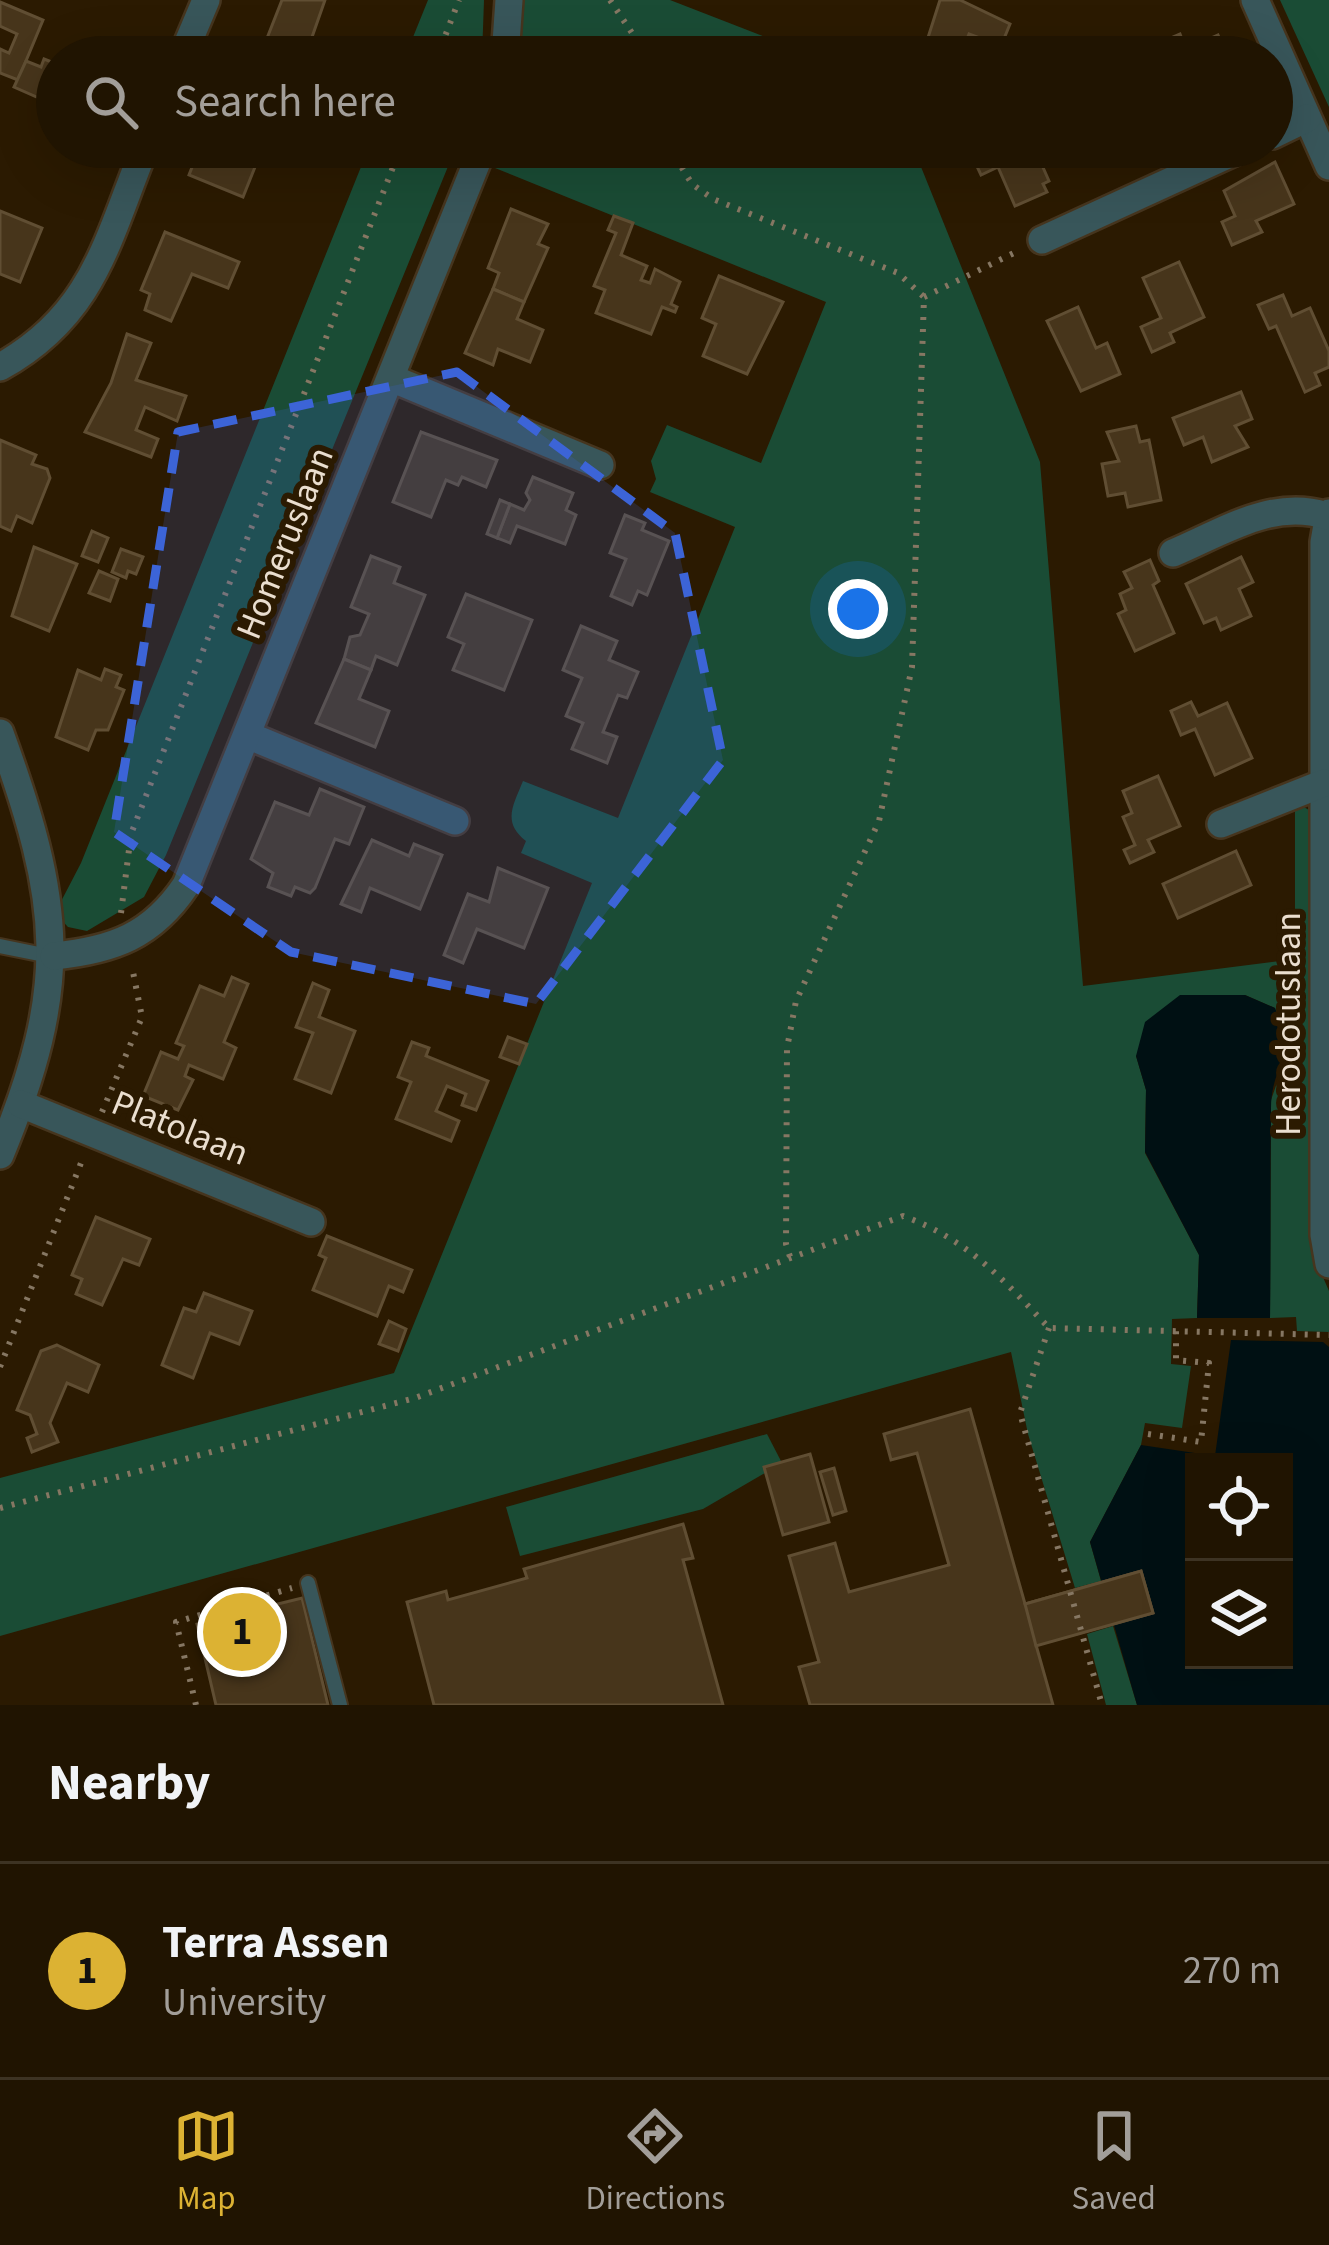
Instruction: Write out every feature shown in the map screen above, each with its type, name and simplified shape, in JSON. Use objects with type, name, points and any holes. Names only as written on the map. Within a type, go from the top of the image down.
[{"type":"street","points":[[191,36],[206,0]]},
{"type":"street","points":[[506,36],[509,0]]},
{"type":"street","points":[[1255,0],[1271,36]]},
{"type":"street","points":[[1293,86],[1329,166]]},
{"type":"street","points":[[1293,125],[1307,118]]},
{"type":"street","points":[[0,367],[38,346],[67,319],[88,285],[136,168]]},
{"type":"street","name":"Homeruslaan","points":[[54,956],[125,943],[168,912],[186,885],[475,168]]},
{"type":"street","points":[[1042,240],[1199,168]]},
{"type":"street","points":[[391,378],[600,465]]},
{"type":"street","name":"Herodotuslaan","points":[[1173,553],[1279,509],[1301,508],[1328,515],[1324,1235],[1329,1264]]},
{"type":"street","points":[[0,733],[39,844],[54,956],[44,1030],[0,1155]]},
{"type":"street","points":[[247,735],[455,820]]},
{"type":"street","points":[[1220,824],[1324,783]]},
{"type":"street","name":"Platolaan","points":[[21,1104],[311,1222]]},
{"type":"lane","points":[[0,946],[54,956]]},
{"type":"lane","points":[[308,1583],[340,1705]]},
{"type":"path","points":[[445,36],[459,0]]},
{"type":"path","points":[[610,0],[634,36]]},
{"type":"path","points":[[125,943],[121,890],[131,833],[393,168]]},
{"type":"path","points":[[682,168],[692,184],[713,199],[898,273],[924,297],[912,668],[879,821],[796,1001],[787,1048],[791,1260]]},
{"type":"path","points":[[924,297],[1042,240]]},
{"type":"path","points":[[0,1508],[416,1398],[903,1216],[945,1231],[983,1257],[1049,1328],[1329,1335]]},
{"type":"path","points":[[1049,1328],[1021,1413],[1102,1705]]},
{"type":"path","points":[[1148,1434],[1201,1442],[1209,1363],[1176,1360],[1176,1330]]},
{"type":"path","points":[[196,1705],[176,1622],[308,1583]]},
{"type":"highlighted area","points":[[457,372],[675,533],[723,760],[536,1004],[291,952],[114,832],[178,432]]},
{"type":"green space","points":[[428,0],[484,0],[483,36],[413,36]]},
{"type":"green space","points":[[519,0],[670,0],[763,36],[517,36]]},
{"type":"green space","points":[[1280,0],[1329,0],[1329,107]]},
{"type":"green space","points":[[361,168],[447,168],[166,855],[144,897],[87,931],[68,927],[55,913],[81,863]]},
{"type":"green space","points":[[495,168],[921,168],[1040,462],[1083,986],[1295,959],[1295,802],[1309,810],[1312,1252],[1329,1291],[1329,1332],[1297,1331],[1296,1317],[1270,1318],[1271,1100],[1286,1057],[1275,1008],[1245,995],[1136,1056],[1146,1090],[1145,1153],[1199,1255],[1197,1318],[1172,1319],[1171,1364],[1191,1366],[1182,1428],[1145,1423],[1141,1445],[1090,1542],[1101,1581],[1075,1588],[1028,1434],[1011,1352],[0,1636],[0,1478],[394,1373],[592,883],[521,853],[526,841],[512,820],[516,798],[523,781],[618,818],[735,527],[650,492],[656,479],[651,461],[667,425],[761,463],[826,302]]},
{"type":"green space","points":[[767,1434],[782,1463],[703,1509],[520,1556],[506,1507]]},
{"type":"green space","points":[[1113,1626],[1137,1705],[1106,1705],[1087,1634]]},
{"type":"shaded area","points":[[1180,995],[1245,995],[1275,1008],[1281,1026],[1284,1051],[1271,1108],[1270,1318],[1197,1318],[1199,1255],[1145,1152],[1146,1090],[1136,1056],[1145,1022]]},
{"type":"shaded area","points":[[1231,1340],[1323,1342],[1329,1347],[1329,1705],[1137,1705],[1090,1542],[1141,1445],[1195,1453],[1185,1453],[1185,1669],[1293,1669],[1293,1453],[1215,1453]]},
{"type":"building","points":[[282,0],[325,0],[312,36],[268,36]]},
{"type":"building","points":[[940,0],[960,0],[1010,24],[1005,36],[928,36]]},
{"type":"building","points":[[0,2],[43,20],[18,80],[0,73],[0,49],[9,53],[17,34],[0,26]]},
{"type":"building","points":[[26,61],[36,65],[36,97],[14,87]]},
{"type":"building","points":[[192,168],[255,168],[243,197],[189,175]]},
{"type":"building","points":[[998,168],[1043,168],[1049,181],[1043,184],[1047,192],[1015,206]]},
{"type":"building","points":[[1264,168],[1278,168],[1294,204],[1256,221],[1262,232],[1232,245],[1222,222],[1235,216],[1224,191]]},
{"type":"building","points":[[511,209],[548,224],[538,244],[548,248],[524,302],[493,289],[499,273],[488,268]]},
{"type":"building","points":[[0,211],[42,228],[20,282],[0,274]]},
{"type":"building","points":[[614,216],[633,223],[621,255],[647,266],[641,280],[650,283],[655,269],[680,282],[671,304],[677,307],[675,312],[662,307],[651,334],[596,313],[605,290],[594,286],[616,233],[608,230]]},
{"type":"building","points":[[165,232],[239,262],[228,288],[192,274],[171,321],[145,310],[150,294],[141,290]]},
{"type":"building","points":[[1179,262],[1204,317],[1170,333],[1174,342],[1152,352],[1141,327],[1161,318],[1143,278]]},
{"type":"building","points":[[719,276],[783,302],[747,374],[703,356],[716,324],[702,318]]},
{"type":"building","points":[[493,289],[524,302],[517,319],[543,330],[530,362],[498,349],[493,365],[465,353]]},
{"type":"building","points":[[1283,295],[1292,316],[1310,308],[1329,351],[1329,367],[1315,373],[1320,385],[1305,392],[1276,326],[1269,329],[1258,305]]},
{"type":"building","points":[[1078,307],[1096,348],[1107,343],[1120,374],[1081,391],[1047,321]]},
{"type":"building","points":[[127,334],[151,343],[136,380],[186,396],[177,421],[145,407],[136,430],[158,439],[151,457],[85,432],[111,383]]},
{"type":"building","points":[[1241,392],[1252,419],[1235,426],[1248,447],[1212,462],[1203,437],[1184,445],[1173,418]]},
{"type":"building","points":[[1136,426],[1140,442],[1149,440],[1161,500],[1128,507],[1125,493],[1108,496],[1102,464],[1119,461],[1107,432]]},
{"type":"building","points":[[421,432],[497,460],[486,487],[462,477],[458,485],[446,480],[431,517],[393,502]]},
{"type":"building","points":[[0,440],[36,455],[32,464],[47,469],[50,478],[32,523],[17,516],[11,531],[0,526]]},
{"type":"building","points":[[533,477],[573,493],[566,510],[576,515],[565,544],[517,526],[510,543],[497,538],[510,504],[524,510],[530,500],[526,493]]},
{"type":"building","points":[[500,500],[510,504],[497,538],[487,534]]},
{"type":"building","points":[[625,515],[645,523],[642,530],[669,541],[647,595],[638,591],[632,605],[611,596],[626,559],[610,553]]},
{"type":"building","points":[[92,531],[108,538],[98,562],[82,556]]},
{"type":"building","points":[[34,547],[77,564],[49,631],[12,616]]},
{"type":"building","points":[[121,549],[143,557],[136,574],[128,571],[126,578],[112,572]]},
{"type":"building","points":[[371,556],[400,567],[394,583],[425,595],[397,665],[376,656],[371,670],[344,659],[350,637],[360,635],[369,614],[351,607]]},
{"type":"building","points":[[1241,557],[1253,582],[1239,589],[1251,616],[1221,630],[1216,618],[1204,623],[1186,584]]},
{"type":"building","points":[[1150,560],[1159,581],[1153,585],[1174,633],[1135,651],[1118,614],[1126,610],[1120,594],[1132,588],[1124,572]]},
{"type":"building","points":[[99,571],[118,579],[110,601],[89,593]]},
{"type":"building","points":[[466,594],[532,620],[504,690],[453,670],[464,644],[448,637]]},
{"type":"building","points":[[581,626],[617,641],[609,660],[638,672],[627,698],[618,695],[603,732],[617,737],[607,763],[572,749],[583,723],[566,716],[582,678],[563,670]]},
{"type":"building","points":[[344,659],[371,670],[359,699],[389,711],[375,747],[316,723]]},
{"type":"building","points":[[105,669],[121,675],[116,687],[124,690],[108,730],[96,730],[88,750],[56,737],[78,670],[101,680]]},
{"type":"building","points":[[1191,702],[1198,716],[1227,703],[1252,758],[1215,775],[1195,729],[1181,735],[1171,711]]},
{"type":"building","points":[[1158,776],[1180,826],[1148,840],[1154,852],[1130,863],[1124,850],[1135,845],[1123,817],[1132,813],[1123,791]]},
{"type":"building","points":[[320,789],[364,807],[349,844],[335,839],[310,893],[295,887],[291,896],[268,887],[273,873],[251,859],[275,802],[309,815]]},
{"type":"building","points":[[372,840],[409,856],[414,844],[442,855],[420,909],[370,888],[361,912],[341,904]]},
{"type":"building","points":[[1236,851],[1251,885],[1178,918],[1163,884]]},
{"type":"building","points":[[498,868],[548,888],[524,948],[477,929],[463,963],[444,955],[468,894],[489,902]]},
{"type":"building","points":[[232,977],[248,984],[224,1042],[236,1048],[223,1079],[189,1065],[185,1076],[193,1080],[178,1110],[143,1096],[161,1052],[178,1059],[184,1046],[176,1043],[200,986],[224,996]]},
{"type":"building","points":[[313,983],[329,990],[319,1017],[355,1031],[331,1093],[295,1079],[313,1033],[296,1027]]},
{"type":"building","points":[[508,1037],[527,1044],[519,1064],[500,1057]]},
{"type":"building","points":[[412,1042],[429,1048],[426,1056],[488,1081],[476,1110],[462,1105],[466,1094],[447,1086],[436,1111],[459,1121],[451,1141],[396,1119],[411,1082],[398,1077]]},
{"type":"building","points":[[96,1217],[150,1239],[139,1265],[123,1259],[102,1305],[76,1294],[82,1279],[72,1275]]},
{"type":"building","points":[[327,1236],[412,1270],[403,1292],[389,1286],[377,1316],[313,1290],[326,1258],[319,1255]]},
{"type":"building","points":[[204,1293],[252,1311],[239,1344],[210,1333],[193,1378],[162,1365],[184,1308],[196,1312]]},
{"type":"building","points":[[389,1321],[406,1329],[398,1351],[379,1344]]},
{"type":"building","points":[[57,1345],[99,1365],[88,1392],[67,1383],[50,1423],[58,1442],[32,1452],[27,1438],[37,1434],[30,1415],[17,1410],[41,1351]]},
{"type":"building","points":[[970,1409],[1025,1604],[1141,1571],[1153,1613],[1036,1645],[1053,1705],[810,1705],[799,1667],[819,1662],[789,1556],[835,1543],[849,1592],[949,1565],[917,1453],[891,1460],[884,1434]]},
{"type":"building","points":[[810,1454],[829,1522],[783,1535],[764,1467]]},
{"type":"building","points":[[834,1468],[846,1511],[833,1515],[820,1472]]},
{"type":"building","points":[[683,1524],[693,1558],[683,1560],[723,1705],[434,1705],[407,1602],[446,1591],[448,1600],[527,1578],[524,1569]]},
{"type":"building","points":[[1141,1571],[1153,1613],[1036,1646],[1025,1604]]},
{"type":"building","points":[[302,1598],[328,1705],[216,1705],[197,1624]]},
{"type":"place","name":"Terra Assen","points":[[242,1632]]}]
